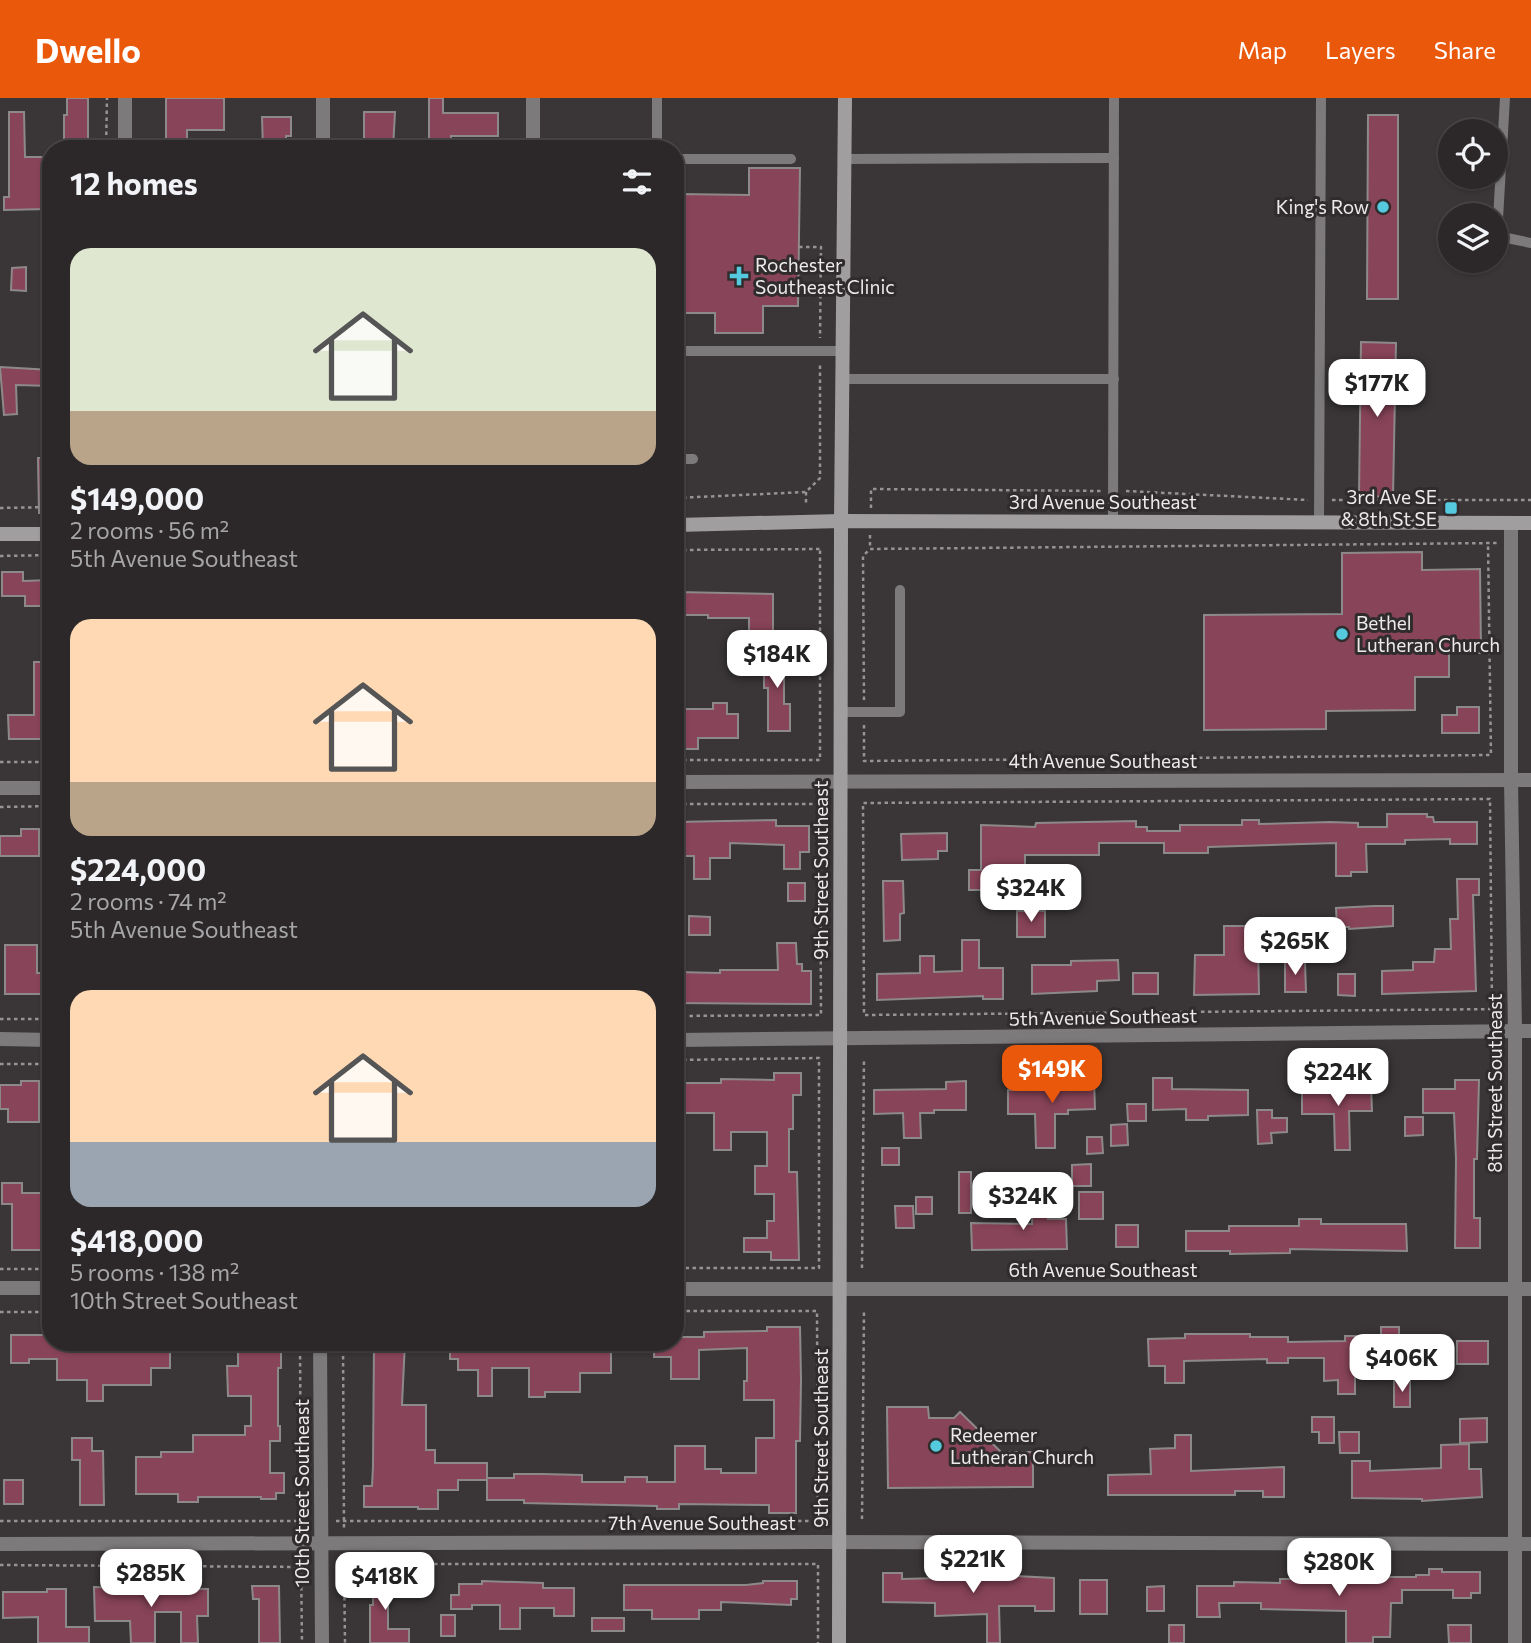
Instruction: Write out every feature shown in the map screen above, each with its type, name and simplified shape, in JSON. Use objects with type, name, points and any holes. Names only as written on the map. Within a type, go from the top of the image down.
[{"type":"street","points":[[125,98],[125,140]]},
{"type":"street","points":[[323,98],[323,140]]},
{"type":"street","points":[[533,98],[533,140]]},
{"type":"street","name":"9th Street Southeast","points":[[839,1643],[841,520],[845,98]]},
{"type":"street","name":"3rd Avenue Southeast","points":[[684,525],[841,520],[1531,523]]},
{"type":"street","name":"8th Street Southeast","points":[[1511,523],[1515,1032],[1515,1643]]},
{"type":"street","points":[[0,534],[42,534]]},
{"type":"street","name":"4th Avenue Southeast","points":[[684,782],[1531,780]]},
{"type":"street","points":[[0,788],[42,788]]},
{"type":"street","name":"5th Avenue Southeast","points":[[684,1040],[1531,1031]]},
{"type":"street","points":[[0,1039],[42,1040]]},
{"type":"street","points":[[0,1288],[42,1288]]},
{"type":"street","name":"6th Avenue Southeast","points":[[684,1289],[1531,1289]]},
{"type":"street","name":"10th Street Southeast","points":[[320,1351],[322,1643]]},
{"type":"street","name":"7th Avenue Southeast","points":[[0,1544],[1531,1544]]},
{"type":"lane","points":[[657,98],[657,140]]},
{"type":"lane","points":[[1113,521],[1114,98]]},
{"type":"lane","points":[[1319,521],[1321,98]]},
{"type":"lane","points":[[1505,98],[1497,236],[1531,243]]},
{"type":"lane","points":[[845,159],[1114,158]]},
{"type":"lane","points":[[684,159],[791,159]]},
{"type":"lane","points":[[684,351],[843,351]]},
{"type":"lane","points":[[843,380],[1114,379]]},
{"type":"lane","points":[[684,459],[693,459]]},
{"type":"lane","points":[[841,712],[900,712],[900,590]]},
{"type":"path","points":[[106,140],[107,98]]},
{"type":"path","points":[[799,247],[821,247]]},
{"type":"path","points":[[684,498],[806,492],[820,478]]},
{"type":"path","points":[[872,489],[1113,491],[1300,501],[1531,500]]},
{"type":"path","points":[[0,508],[42,507]]},
{"type":"path","points":[[1488,544],[1491,755],[864,761],[864,712],[863,555],[870,550],[1488,544]]},
{"type":"path","points":[[684,550],[820,548],[820,760],[684,760]]},
{"type":"path","points":[[0,556],[42,555]]},
{"type":"path","points":[[0,762],[42,762]]},
{"type":"path","points":[[1492,1009],[1490,799],[863,803],[864,1015],[1514,1009]]},
{"type":"path","points":[[684,804],[820,804],[821,1015],[684,1016]]},
{"type":"path","points":[[0,807],[42,806]]},
{"type":"path","points":[[0,1019],[42,1019]]},
{"type":"path","points":[[684,1060],[819,1058],[819,1268],[684,1268]]},
{"type":"path","points":[[862,1268],[864,1058]]},
{"type":"path","points":[[0,1063],[42,1063]]},
{"type":"path","points":[[0,1269],[42,1269]]},
{"type":"path","points":[[862,1519],[864,1310]]},
{"type":"path","points":[[343,1351],[344,1522],[818,1521],[817,1311],[684,1311]]},
{"type":"path","points":[[0,1312],[42,1312]]},
{"type":"path","points":[[0,1521],[301,1521],[300,1351]]},
{"type":"path","points":[[345,1643],[344,1564],[818,1564],[818,1643]]},
{"type":"path","points":[[0,1565],[301,1567],[302,1643]]},
{"type":"building","points":[[67,98],[88,98],[88,140],[64,140],[64,115],[67,115]]},
{"type":"building","points":[[166,98],[224,98],[224,130],[187,130],[187,140],[166,140]]},
{"type":"building","points":[[429,98],[443,98],[443,113],[498,113],[498,136],[451,136],[451,140],[429,140]]},
{"type":"building","points":[[9,112],[24,112],[25,157],[42,157],[42,209],[4,210],[4,197],[9,197]]},
{"type":"building","points":[[364,112],[395,112],[393,140],[364,140]]},
{"type":"building","name":"King's Row","points":[[1368,115],[1398,115],[1398,299],[1367,299]]},
{"type":"building","points":[[262,117],[291,117],[291,136],[286,136],[286,140],[263,140]]},
{"type":"building","name":"Rochester Southeast Clinic","points":[[749,168],[800,168],[798,306],[763,306],[763,333],[715,333],[715,313],[684,313],[684,194],[749,195]]},
{"type":"building","points":[[26,267],[26,291],[11,290],[12,268]]},
{"type":"building","points":[[1361,342],[1396,343],[1393,497],[1359,496]]},
{"type":"building","points":[[0,367],[42,369],[42,386],[16,385],[17,414],[4,415]]},
{"type":"building","points":[[38,458],[42,458],[42,513],[39,513]]},
{"type":"building","name":"Bethel Lutheran Church","points":[[1422,552],[1422,570],[1480,569],[1481,653],[1449,653],[1449,677],[1415,677],[1415,710],[1326,711],[1326,729],[1204,730],[1204,615],[1342,614],[1342,553]]},
{"type":"building","points":[[2,572],[23,572],[23,581],[42,580],[42,606],[25,606],[25,596],[2,596]]},
{"type":"building","points":[[684,592],[773,594],[773,635],[749,635],[749,618],[708,618],[708,615],[684,615]]},
{"type":"building","points":[[768,644],[784,644],[784,704],[790,704],[790,731],[768,731],[768,688],[764,688],[764,675],[768,675]]},
{"type":"building","points":[[34,662],[42,662],[42,739],[9,739],[8,715],[34,715]]},
{"type":"building","points":[[713,703],[727,703],[727,714],[738,714],[738,738],[698,738],[698,749],[684,749],[684,709],[713,709]]},
{"type":"building","points":[[1457,707],[1479,707],[1479,733],[1442,733],[1442,715],[1457,715]]},
{"type":"building","points":[[1387,814],[1427,814],[1427,817],[1433,817],[1434,822],[1477,822],[1477,844],[1450,844],[1450,839],[1405,840],[1405,844],[1366,844],[1367,872],[1336,876],[1336,843],[1208,847],[1208,853],[1164,853],[1164,843],[1099,843],[1099,855],[1025,855],[1025,877],[987,878],[987,890],[969,890],[969,870],[981,870],[981,825],[1035,827],[1036,823],[1136,821],[1136,827],[1147,827],[1147,831],[1180,831],[1180,825],[1242,825],[1242,820],[1259,820],[1259,824],[1330,822],[1358,823],[1358,827],[1387,827]]},
{"type":"building","points":[[776,820],[776,826],[809,826],[809,852],[800,852],[800,869],[784,869],[784,845],[730,843],[730,858],[710,858],[710,879],[694,879],[694,856],[684,856],[684,822]]},
{"type":"building","points":[[21,829],[39,829],[39,856],[0,856],[0,836],[21,836]]},
{"type":"building","points":[[947,833],[947,851],[938,851],[938,859],[902,860],[901,834]]},
{"type":"building","points":[[1457,879],[1479,879],[1479,895],[1473,895],[1476,991],[1382,994],[1382,971],[1413,970],[1413,962],[1434,962],[1435,949],[1451,949],[1450,919],[1458,919]]},
{"type":"building","points":[[883,881],[903,881],[904,913],[900,914],[900,940],[884,941]]},
{"type":"building","points":[[788,883],[805,883],[805,901],[788,901]]},
{"type":"building","points":[[1393,906],[1393,926],[1349,929],[1337,927],[1336,908]]},
{"type":"building","points":[[1017,911],[1045,911],[1045,937],[1017,937]]},
{"type":"building","points":[[689,916],[710,917],[710,935],[689,935]]},
{"type":"building","points":[[1224,926],[1270,926],[1270,931],[1282,930],[1283,945],[1258,946],[1259,994],[1194,995],[1195,955],[1224,955]]},
{"type":"building","points":[[962,940],[979,940],[979,968],[1003,968],[1003,999],[983,999],[983,996],[877,1000],[877,974],[920,973],[920,956],[934,956],[934,972],[962,971]]},
{"type":"building","points":[[777,943],[796,943],[797,964],[802,964],[802,971],[811,971],[811,1004],[684,1003],[684,972],[778,970]]},
{"type":"building","points":[[5,945],[37,945],[37,973],[42,973],[42,994],[5,994]]},
{"type":"building","points":[[1118,960],[1119,980],[1097,981],[1097,991],[1032,994],[1032,965],[1071,965],[1071,961]]},
{"type":"building","points":[[1285,962],[1305,962],[1306,992],[1285,992]]},
{"type":"building","points":[[1133,973],[1158,973],[1158,994],[1133,994]]},
{"type":"building","points":[[1338,974],[1355,974],[1355,996],[1338,995]]},
{"type":"building","points":[[774,1073],[801,1073],[801,1095],[793,1095],[793,1129],[789,1129],[789,1172],[797,1172],[799,1260],[771,1260],[771,1252],[744,1252],[744,1238],[767,1238],[767,1221],[774,1221],[774,1194],[755,1194],[755,1166],[767,1166],[767,1132],[731,1132],[731,1150],[714,1150],[714,1113],[685,1113],[685,1083],[721,1083],[721,1079],[774,1080]]},
{"type":"building","points":[[1046,1078],[1094,1079],[1095,1109],[1068,1110],[1068,1114],[1055,1114],[1055,1148],[1036,1148],[1035,1114],[1008,1114],[1008,1090],[1046,1090]]},
{"type":"building","points":[[1153,1078],[1172,1078],[1172,1089],[1248,1090],[1248,1115],[1208,1116],[1208,1120],[1186,1120],[1186,1109],[1153,1110]]},
{"type":"building","points":[[1455,1080],[1479,1080],[1477,1159],[1474,1159],[1474,1218],[1480,1218],[1480,1248],[1455,1248],[1454,1113],[1423,1113],[1423,1089],[1455,1089]]},
{"type":"building","points":[[21,1081],[39,1081],[39,1122],[8,1122],[8,1109],[0,1109],[0,1085],[21,1085]]},
{"type":"building","points":[[966,1081],[966,1110],[920,1113],[921,1138],[904,1138],[903,1113],[874,1114],[874,1090],[946,1089],[946,1082]]},
{"type":"building","points":[[1371,1086],[1372,1111],[1349,1111],[1350,1150],[1335,1150],[1334,1114],[1302,1114],[1302,1090],[1347,1090],[1347,1087]]},
{"type":"building","points":[[1127,1104],[1146,1104],[1146,1121],[1128,1121]]},
{"type":"building","points":[[1257,1110],[1272,1110],[1272,1118],[1287,1118],[1287,1132],[1271,1133],[1272,1143],[1258,1144]]},
{"type":"building","points":[[1405,1117],[1423,1117],[1423,1135],[1405,1136]]},
{"type":"building","points":[[1127,1124],[1128,1145],[1111,1146],[1111,1125]]},
{"type":"building","points":[[1087,1137],[1102,1137],[1103,1153],[1087,1154]]},
{"type":"building","points":[[882,1148],[899,1148],[899,1165],[882,1165]]},
{"type":"building","points":[[1091,1164],[1091,1186],[1072,1186],[1072,1165]]},
{"type":"building","points":[[959,1172],[971,1172],[971,1213],[959,1213]]},
{"type":"building","points":[[2,1183],[22,1183],[22,1193],[42,1193],[42,1250],[12,1250],[12,1204],[2,1204]]},
{"type":"building","points":[[1079,1192],[1103,1192],[1103,1219],[1079,1219]]},
{"type":"building","points":[[1033,1193],[1048,1193],[1048,1219],[1066,1219],[1067,1249],[972,1250],[971,1223],[1032,1224]]},
{"type":"building","points":[[916,1197],[932,1197],[932,1214],[916,1214]]},
{"type":"building","points":[[895,1206],[913,1206],[914,1228],[896,1228]]},
{"type":"building","points":[[1299,1219],[1321,1219],[1321,1224],[1406,1224],[1407,1251],[1290,1249],[1290,1253],[1230,1254],[1230,1251],[1186,1251],[1186,1231],[1229,1231],[1229,1226],[1299,1226]]},
{"type":"building","points":[[1116,1225],[1138,1225],[1138,1247],[1116,1247]]},
{"type":"building","points":[[767,1327],[800,1327],[800,1441],[796,1441],[796,1513],[769,1513],[769,1505],[679,1504],[679,1509],[657,1509],[657,1506],[487,1500],[487,1480],[458,1480],[458,1490],[438,1490],[438,1509],[364,1507],[364,1486],[372,1486],[374,1351],[405,1351],[402,1405],[426,1405],[426,1450],[435,1450],[435,1463],[487,1463],[487,1478],[542,1474],[582,1475],[582,1482],[625,1482],[625,1477],[647,1477],[647,1482],[675,1482],[675,1446],[705,1446],[705,1469],[721,1469],[721,1473],[756,1473],[756,1438],[774,1438],[774,1400],[744,1400],[747,1348],[699,1350],[699,1379],[671,1379],[671,1357],[654,1357],[654,1351],[684,1351],[684,1337],[704,1337],[704,1332],[767,1331]]},
{"type":"building","points":[[1381,1327],[1399,1327],[1399,1351],[1366,1351],[1366,1361],[1355,1361],[1355,1394],[1338,1394],[1338,1380],[1324,1381],[1324,1358],[1288,1358],[1288,1363],[1267,1363],[1267,1359],[1184,1361],[1184,1383],[1165,1383],[1165,1366],[1149,1366],[1148,1339],[1185,1338],[1185,1334],[1250,1334],[1250,1337],[1288,1337],[1288,1342],[1345,1341],[1345,1336],[1381,1336]]},
{"type":"building","points":[[11,1335],[42,1335],[42,1351],[170,1351],[170,1368],[151,1368],[151,1385],[103,1385],[103,1401],[87,1401],[87,1380],[57,1380],[57,1359],[29,1359],[29,1363],[11,1363]]},
{"type":"building","points":[[1457,1341],[1488,1341],[1488,1364],[1457,1364]]},
{"type":"building","points":[[238,1351],[281,1351],[281,1368],[278,1368],[280,1441],[270,1441],[270,1473],[284,1473],[284,1493],[276,1493],[276,1499],[198,1497],[198,1502],[178,1502],[178,1494],[136,1494],[136,1457],[161,1457],[161,1452],[193,1452],[193,1435],[245,1435],[245,1426],[251,1426],[251,1396],[228,1396],[227,1366],[238,1366]]},
{"type":"building","points":[[450,1351],[611,1351],[611,1373],[580,1373],[580,1392],[545,1392],[545,1397],[529,1397],[529,1368],[492,1368],[492,1396],[478,1396],[478,1370],[458,1370],[458,1359],[450,1359]]},
{"type":"building","points":[[1410,1380],[1410,1407],[1394,1407],[1394,1381]]},
{"type":"building","name":"Redeemer Lutheran Church","points":[[887,1407],[928,1407],[929,1418],[954,1418],[960,1412],[1001,1452],[1033,1452],[1033,1487],[888,1488]]},
{"type":"building","points":[[1312,1417],[1334,1417],[1334,1443],[1319,1443],[1319,1432],[1312,1432]]},
{"type":"building","points":[[1487,1418],[1487,1442],[1460,1443],[1460,1419]]},
{"type":"building","points":[[1339,1432],[1359,1432],[1359,1453],[1340,1453]]},
{"type":"building","points":[[1175,1435],[1191,1435],[1191,1471],[1284,1467],[1284,1497],[1263,1497],[1263,1491],[1235,1491],[1235,1495],[1108,1495],[1108,1475],[1151,1474],[1150,1449],[1175,1448]]},
{"type":"building","points":[[72,1438],[92,1438],[92,1451],[103,1451],[104,1505],[80,1505],[80,1460],[72,1460]]},
{"type":"building","points":[[1469,1444],[1469,1469],[1481,1469],[1482,1497],[1422,1501],[1352,1498],[1352,1461],[1370,1461],[1370,1471],[1441,1468],[1441,1445]]},
{"type":"building","points":[[4,1480],[23,1480],[23,1504],[4,1504]]},
{"type":"building","points":[[1429,1569],[1442,1569],[1442,1572],[1480,1572],[1480,1593],[1471,1593],[1471,1598],[1453,1598],[1453,1590],[1402,1590],[1402,1603],[1391,1603],[1390,1637],[1373,1637],[1373,1643],[1346,1643],[1346,1611],[1261,1609],[1261,1603],[1219,1603],[1220,1617],[1197,1617],[1197,1586],[1234,1586],[1234,1582],[1280,1583],[1280,1579],[1309,1579],[1309,1576],[1329,1576],[1330,1582],[1367,1581],[1367,1577],[1429,1575]]},
{"type":"building","points":[[883,1573],[902,1573],[902,1579],[1014,1576],[1054,1578],[1054,1611],[1035,1611],[1035,1606],[999,1606],[1000,1643],[987,1643],[987,1614],[935,1616],[935,1603],[883,1602]]},
{"type":"building","points":[[373,1576],[399,1576],[399,1595],[388,1595],[388,1629],[409,1629],[409,1643],[370,1643]]},
{"type":"building","points":[[1080,1580],[1107,1580],[1107,1614],[1080,1614]]},
{"type":"building","points":[[482,1581],[543,1583],[543,1588],[574,1588],[574,1616],[554,1616],[554,1608],[520,1608],[520,1629],[500,1629],[500,1605],[472,1605],[472,1609],[451,1609],[451,1595],[459,1595],[459,1584],[482,1584]]},
{"type":"building","points":[[763,1581],[797,1581],[797,1599],[791,1599],[791,1605],[721,1602],[721,1610],[699,1610],[699,1619],[652,1619],[652,1610],[624,1610],[624,1585],[746,1585]]},
{"type":"building","points":[[252,1586],[279,1586],[280,1643],[259,1643],[259,1599],[253,1599]]},
{"type":"building","points":[[1164,1586],[1164,1611],[1147,1611],[1147,1587]]},
{"type":"building","points":[[94,1587],[208,1589],[208,1616],[197,1616],[198,1643],[181,1643],[181,1612],[155,1612],[155,1643],[131,1643],[130,1621],[95,1621]]},
{"type":"building","points":[[47,1589],[66,1589],[66,1627],[89,1627],[89,1643],[38,1643],[38,1617],[3,1618],[3,1592],[47,1592]]},
{"type":"building","points":[[441,1615],[455,1615],[455,1636],[441,1636]]},
{"type":"building","points":[[592,1618],[624,1618],[624,1631],[592,1631]]},
{"type":"building","points":[[1169,1625],[1184,1625],[1184,1643],[1169,1643]]},
{"type":"building","points":[[1448,1625],[1471,1625],[1471,1643],[1449,1643]]},
{"type":"place","name":"King's Row","points":[[1383,207]]},
{"type":"place","name":"Rochester Southeast Clinic","points":[[739,276]]},
{"type":"place","name":"3rd Ave SE & 8th St SE","points":[[1451,508]]},
{"type":"place","name":"Bethel Lutheran Church","points":[[1342,634]]},
{"type":"place","name":"Redeemer Lutheran Church","points":[[936,1446]]}]
